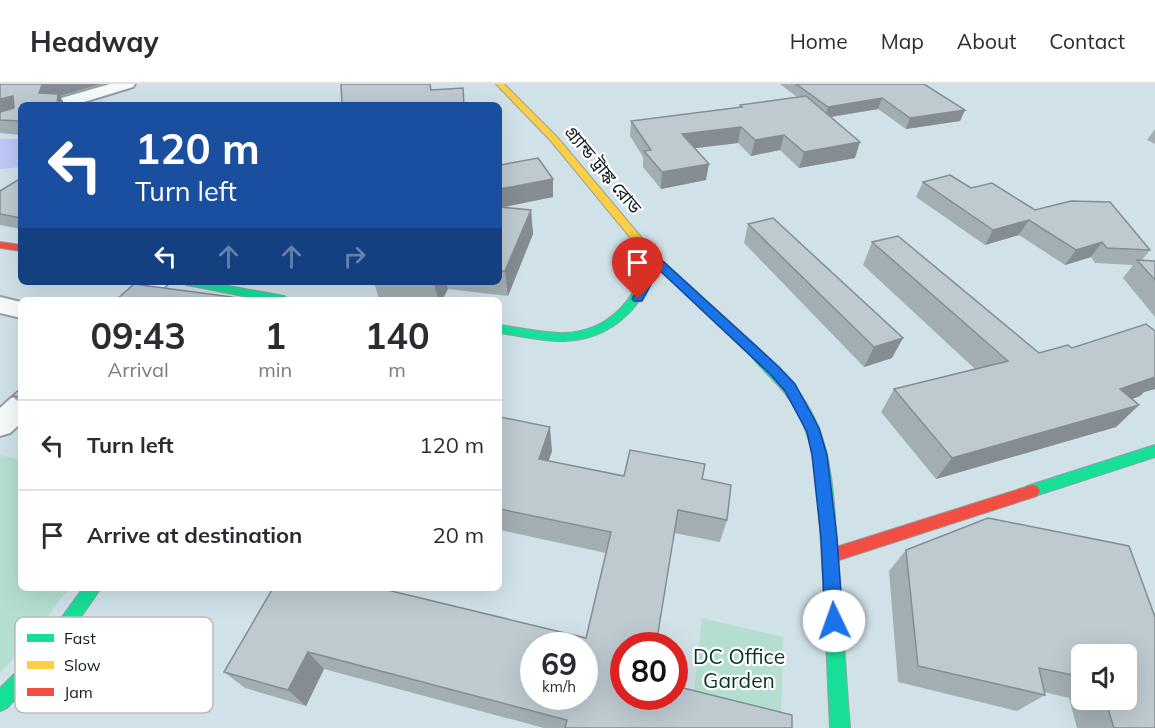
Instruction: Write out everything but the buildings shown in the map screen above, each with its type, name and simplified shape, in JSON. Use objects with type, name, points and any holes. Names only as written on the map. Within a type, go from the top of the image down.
[{"type":"main road","name":"গ্র্যান্ড ট্রাঙ্ক রোড","points":[[500,84],[548,133],[652,257],[774,370],[796,398],[814,432],[820,455],[830,556],[840,728]]},
{"type":"main road","points":[[0,245],[18,248]]},
{"type":"main road","points":[[502,329],[575,336],[602,329],[620,317],[638,299],[649,279],[652,257]]},
{"type":"main road","points":[[203,285],[268,297]]},
{"type":"main road","points":[[830,556],[1155,451]]},
{"type":"main road","points":[[72,617],[91,591]]},
{"type":"main road","points":[[0,701],[15,686]]},
{"type":"street","points":[[67,102],[127,84]]},
{"type":"street","points":[[140,297],[154,285]]},
{"type":"street","points":[[0,305],[18,309]]},
{"type":"street","points":[[0,425],[18,409]]},
{"type":"green space","points":[[0,455],[18,459],[18,591],[67,591],[47,617],[15,617],[15,657],[0,673]]},
{"type":"green space","name":"DC Office Garden","points":[[702,618],[783,637],[781,721],[693,700]]},
{"type":"water","points":[[0,139],[18,139],[18,167],[0,169]]},
{"type":"traffic: fast","points":[[502,329],[565,337],[589,333],[603,327],[616,320],[636,299],[644,286],[652,257]]},
{"type":"traffic: fast","points":[[203,285],[268,297]]},
{"type":"traffic: fast","points":[[751,348],[776,373],[799,402],[810,423],[819,452],[826,498],[840,728]]},
{"type":"traffic: fast","points":[[1032,491],[1155,451]]},
{"type":"traffic: fast","points":[[72,617],[91,591]]},
{"type":"traffic: fast","points":[[0,701],[15,686]]},
{"type":"traffic: slow","points":[[500,84],[554,139],[652,257],[751,348]]},
{"type":"traffic: jam","points":[[0,245],[18,248]]},
{"type":"traffic: jam","points":[[830,556],[1032,491]]},
{"type":"route","points":[[638,299],[649,279],[652,257],[774,370],[790,388],[814,432],[820,455],[826,502],[834,621]]}]
